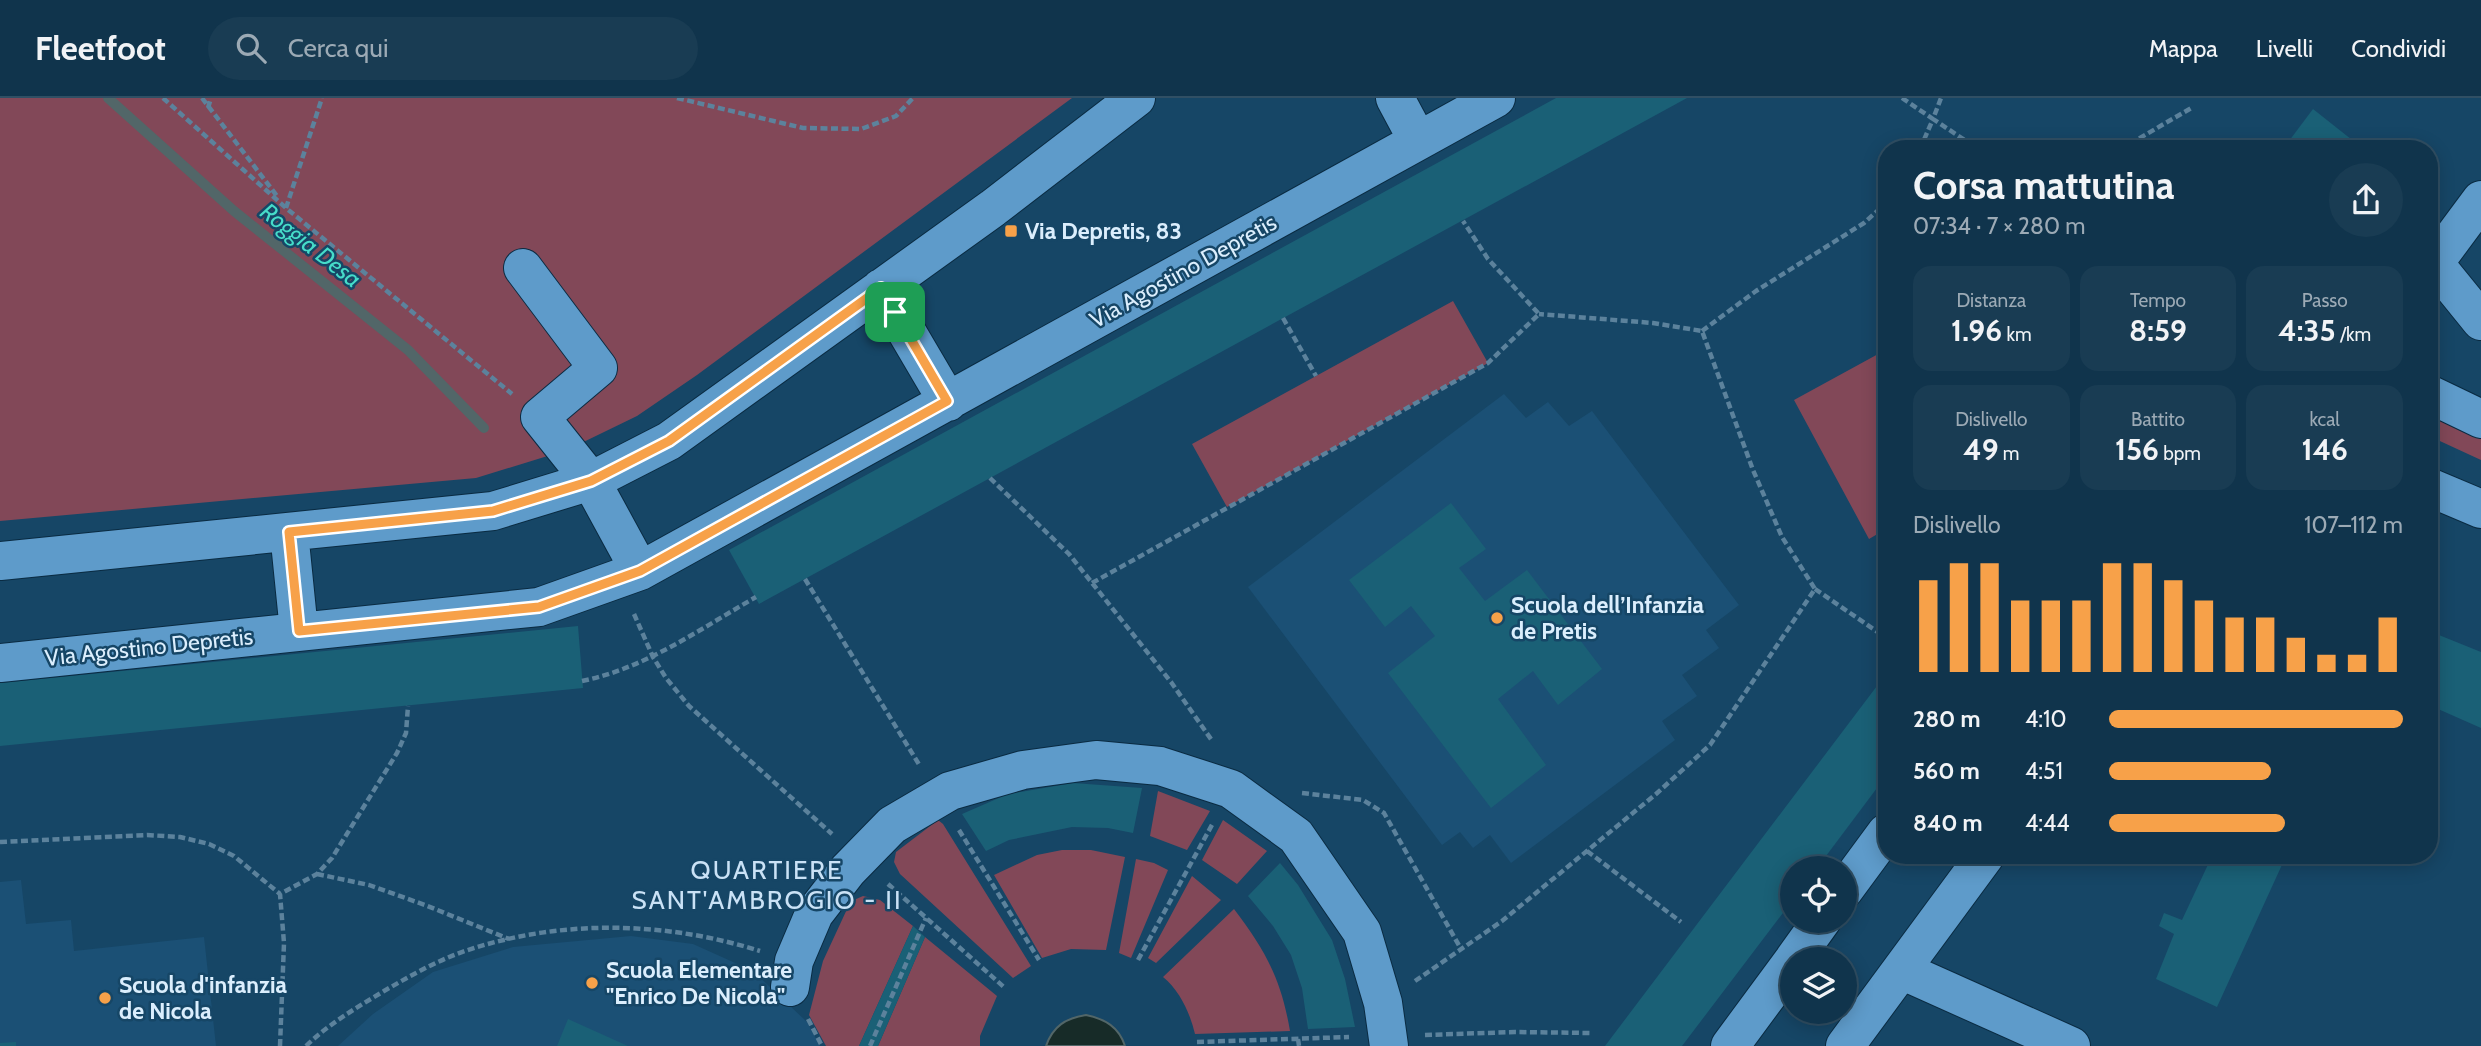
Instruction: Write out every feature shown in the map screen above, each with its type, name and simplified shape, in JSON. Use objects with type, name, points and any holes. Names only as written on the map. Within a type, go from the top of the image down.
[{"type":"street","points":[[0,561],[493,511],[591,481],[669,441],[993,208],[1136,98]]},
{"type":"street","points":[[1395,98],[1418,141]]},
{"type":"street","name":"Via Agostino Depretis","points":[[0,663],[539,607],[629,575],[1496,98]]},
{"type":"street","points":[[2438,258],[2481,200]]},
{"type":"street","points":[[523,268],[598,368],[540,416],[591,481],[629,575]]},
{"type":"street","points":[[2438,273],[2481,321]]},
{"type":"street","points":[[881,288],[947,401]]},
{"type":"street","points":[[2438,398],[2481,419]]},
{"type":"street","points":[[2438,491],[2481,509]]},
{"type":"street","points":[[289,532],[299,631]]},
{"type":"street","points":[[792,974],[814,914],[860,858],[892,825],[950,792],[1023,770],[1096,760],[1160,766],[1231,789],[1296,836],[1362,932],[1383,1003],[1389,1046]]},
{"type":"street","points":[[1857,872],[1878,844]]},
{"type":"street","points":[[1845,1046],[1978,864]]},
{"type":"street","points":[[1901,970],[2071,1046]]},
{"type":"street","points":[[1730,1046],[1780,978]]},
{"type":"path","points":[[163,98],[286,208],[540,416]]},
{"type":"path","points":[[202,98],[286,208]]},
{"type":"path","points":[[208,108],[211,98]]},
{"type":"path","points":[[286,208],[322,98]]},
{"type":"path","points":[[677,98],[803,128],[861,130],[896,116],[913,98]]},
{"type":"path","points":[[1902,98],[1964,140]]},
{"type":"path","points":[[1924,140],[1941,98]]},
{"type":"path","points":[[2136,140],[2193,107]]},
{"type":"path","points":[[1462,221],[1488,259],[1539,314],[1653,323],[1702,331],[1756,291],[1864,223],[1878,210]]},
{"type":"path","points":[[1092,583],[1488,363],[1539,314]]},
{"type":"path","points":[[1283,318],[1317,376]]},
{"type":"path","points":[[1702,331],[1753,470],[1782,537],[1815,589],[1878,632]]},
{"type":"path","points":[[990,478],[1069,554],[1206,729],[1224,760],[1231,789],[1138,960]]},
{"type":"path","points":[[629,575],[653,657],[666,678],[690,706],[1005,988]]},
{"type":"path","points":[[1383,1003],[1502,921],[1656,794],[1710,745],[1815,589]]},
{"type":"path","points":[[582,681],[607,676],[653,657],[756,597]]},
{"type":"path","points":[[280,894],[317,874],[332,858],[397,753],[406,733],[408,706]]},
{"type":"path","points":[[1295,792],[1363,800],[1384,813],[1461,949]]},
{"type":"path","points":[[0,842],[147,835],[180,837],[209,844],[234,856],[280,894],[284,943],[280,1046]]},
{"type":"path","points":[[1587,851],[1681,922]]},
{"type":"path","points":[[317,874],[369,885],[510,939]]},
{"type":"path","points":[[870,1046],[926,918]]},
{"type":"path","points":[[306,1046],[327,1026],[424,968],[466,951],[510,939],[551,932],[645,928],[693,934],[739,944],[792,974]]},
{"type":"path","points":[[1298,1039],[1299,1046]]},
{"type":"shaded area","points":[[0,98],[1072,98],[697,375],[637,416],[567,450],[476,478],[0,521]]},
{"type":"shaded area","points":[[1453,301],[1488,363],[1227,507],[1192,444]]},
{"type":"shaded area","points":[[1878,354],[1878,534],[1869,539],[1794,400]]},
{"type":"shaded area","name":"Scuola dell’Infanzia de Pretis","points":[[1504,394],[1526,418],[1548,402],[1569,426],[1592,411],[1739,605],[1706,630],[1719,648],[1682,675],[1697,696],[1662,721],[1675,740],[1511,863],[1490,835],[1473,848],[1460,832],[1442,845],[1248,587]]},
{"type":"shaded area","points":[[2438,419],[2460,426],[2481,439],[2481,460],[2438,440]]},
{"type":"shaded area","points":[[1158,791],[1210,811],[1187,850],[1150,836]]},
{"type":"shaded area","points":[[938,820],[1031,966],[1013,978],[900,874],[894,862],[896,852]]},
{"type":"shaded area","points":[[1223,820],[1267,851],[1237,884],[1202,860]]},
{"type":"shaded area","points":[[1062,850],[1091,850],[1125,857],[1106,950],[1071,949],[1042,958],[994,875],[1037,855]]},
{"type":"shaded area","points":[[1136,859],[1168,870],[1131,958],[1119,953]]},
{"type":"shaded area","points":[[1192,876],[1221,900],[1156,963],[1148,958]]},
{"type":"shaded area","name":"Scuola d'infanzia de Nicola","points":[[21,880],[26,924],[71,920],[74,951],[204,937],[216,1046],[0,1046],[0,882]]},
{"type":"shaded area","points":[[863,896],[880,900],[913,926],[859,1046],[826,1046],[809,1015],[823,961],[848,907]]},
{"type":"shaded area","points":[[1234,909],[1270,965],[1282,995],[1290,1031],[1195,1034],[1184,1003],[1163,977]]},
{"type":"shaded area","name":"Scuola Elementare \"Enrico De Nicola\"","points":[[631,936],[693,944],[753,971],[807,1022],[820,1046],[338,1046],[373,1014],[433,972],[513,947]]},
{"type":"shaded area","points":[[925,937],[997,996],[980,1036],[980,1046],[878,1046]]},
{"type":"shaded area","points":[[1086,1015],[1110,1025],[1125,1046],[1046,1046],[1052,1033],[1061,1024]]},
{"type":"building","points":[[1556,98],[1687,98],[759,604],[729,550]]},
{"type":"building","points":[[2313,109],[2352,140],[2290,140]]},
{"type":"building","points":[[1451,503],[1486,549],[1459,568],[1485,601],[1527,570],[1602,669],[1558,705],[1533,671],[1498,699],[1546,765],[1491,808],[1388,673],[1435,636],[1411,606],[1385,627],[1349,580]]},
{"type":"building","points":[[578,626],[583,688],[0,746],[0,683]]},
{"type":"building","points":[[2438,635],[2481,652],[2481,728],[2438,709]]},
{"type":"building","points":[[1878,685],[1878,787],[1826,856],[1780,856],[1780,917],[1682,1046],[1605,1046]]},
{"type":"building","points":[[1073,783],[1142,788],[1133,833],[1108,828],[1072,827],[1009,840],[986,851],[962,814],[1008,794]]},
{"type":"building","points":[[1280,863],[1298,885],[1332,940],[1345,979],[1355,1027],[1308,1029],[1302,988],[1291,955],[1273,926],[1248,896]]},
{"type":"building","points":[[2208,864],[2282,864],[2217,1007],[2156,979],[2174,934],[2159,926],[2164,913],[2182,920]]},
{"type":"building","points":[[913,926],[925,937],[878,1046],[859,1046]]},
{"type":"building","points":[[568,1019],[628,1046],[557,1046]]},
{"type":"building","points":[[16,1042],[16,1046],[0,1046],[0,1043]]},
{"type":"waterway","name":"Roggia Desa","points":[[108,98],[234,211],[408,350],[484,428]]},
{"type":"place","name":"Via Depretis, 83","points":[[1011,231]]},
{"type":"place","name":"Scuola dell’Infanzia de Pretis","points":[[1497,618]]},
{"type":"place","name":"Scuola Elementare \"Enrico De Nicola\"","points":[[592,983]]},
{"type":"place","name":"Scuola d'infanzia de Nicola","points":[[105,998]]},
{"type":"district","name":"QUARTIERE SANT'AMBROGIO - II","points":[[767,885]]},
{"type":"route","points":[[881,288],[895,312],[947,401],[640,571],[539,607],[299,631],[289,532],[493,511],[591,481],[669,441],[881,288]]}]
